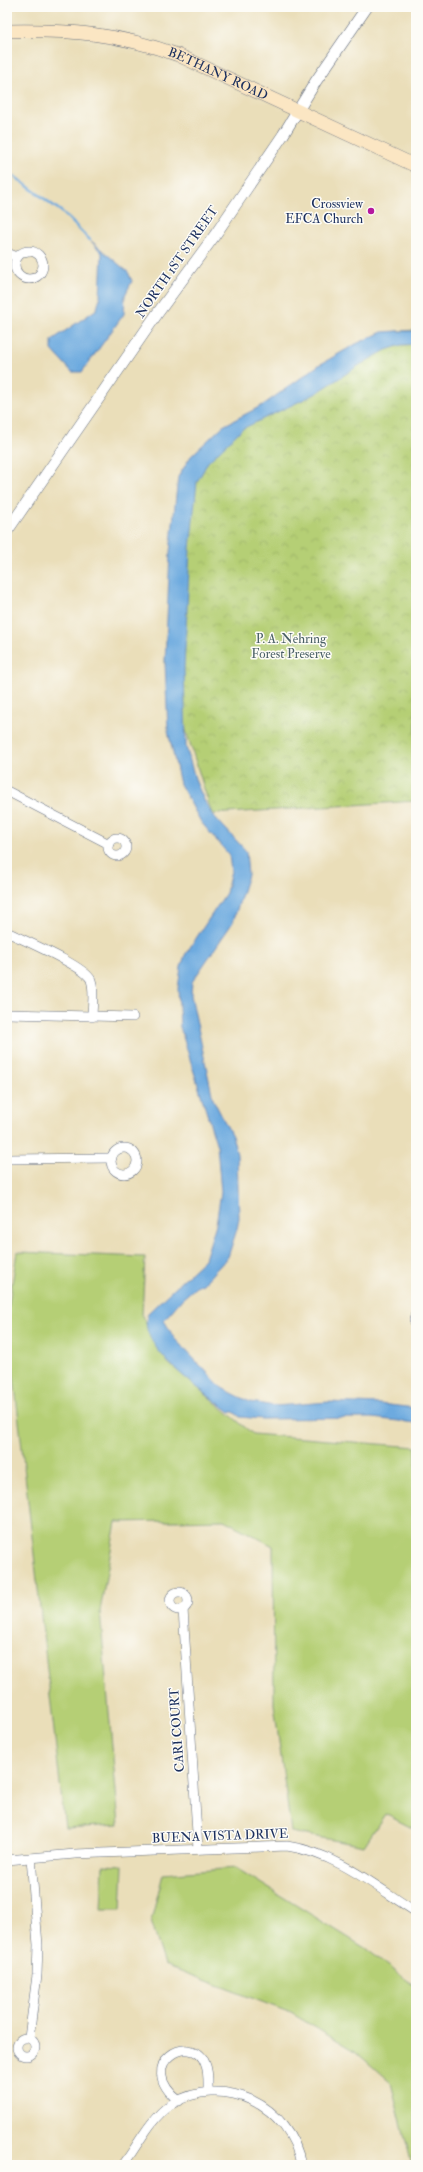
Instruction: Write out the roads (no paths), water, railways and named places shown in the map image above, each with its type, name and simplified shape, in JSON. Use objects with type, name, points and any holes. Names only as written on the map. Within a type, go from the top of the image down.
[{"type":"main road","name":"BETHANY ROAD","points":[[7,31],[84,32],[151,45],[178,55],[416,166]]},
{"type":"street","name":"NORTH 1ST STREET","points":[[7,531],[157,314],[215,235],[316,81],[367,7]]},
{"type":"street","points":[[7,253],[17,257]]},
{"type":"street","points":[[7,791],[109,844]]},
{"type":"street","points":[[7,932],[83,971],[90,980],[92,987],[92,1017]]},
{"type":"street","points":[[7,1014],[133,1017]]},
{"type":"street","points":[[7,1159],[112,1158]]},
{"type":"street","points":[[416,1312],[414,1320],[416,1326]]},
{"type":"street","name":"CARI COURT","points":[[183,1609],[198,1849]]},
{"type":"street","name":"BUENA VISTA DRIVE","points":[[7,1860],[276,1846],[309,1850],[336,1861],[416,1912]]},
{"type":"street","points":[[29,2038],[37,1975],[38,1945],[31,1858]]},
{"type":"street","points":[[179,2101],[166,2088],[162,2079],[163,2063],[172,2053],[184,2050],[193,2052],[202,2058],[208,2071],[208,2091]]},
{"type":"street","points":[[123,2165],[153,2122],[162,2112],[179,2101],[208,2091],[236,2094],[247,2097],[265,2107],[280,2120],[291,2135],[299,2152],[301,2165]]},
{"type":"water","points":[[90,240],[128,272],[132,281],[125,295],[124,314],[82,372],[72,372],[52,350],[52,340],[97,309],[100,297],[102,253]]},
{"type":"water","points":[[416,331],[416,344],[401,345],[386,350],[361,364],[315,394],[242,429],[208,462],[197,482],[190,549],[184,668],[186,747],[196,782],[212,814],[246,851],[248,875],[233,922],[192,982],[191,995],[213,1099],[232,1136],[237,1154],[239,1218],[228,1257],[203,1284],[196,1287],[182,1299],[164,1320],[174,1338],[222,1388],[250,1402],[275,1406],[328,1402],[380,1404],[416,1408],[416,1423],[372,1418],[262,1419],[240,1417],[234,1412],[230,1412],[175,1368],[161,1354],[152,1340],[147,1326],[148,1313],[205,1259],[216,1224],[221,1192],[217,1146],[180,1027],[178,988],[181,967],[185,955],[226,893],[231,871],[229,855],[201,822],[180,784],[168,731],[165,663],[170,552],[178,477],[191,456],[223,426],[263,405],[319,365],[356,344],[382,332]]},
{"type":"waterway","points":[[14,176],[62,212],[90,240]]},
{"type":"place","name":"Crossview EFCA Church","points":[[371,211]]},
{"type":"park label","name":"P. A. Nehring Forest Preserve","points":[[291,646]]}]
